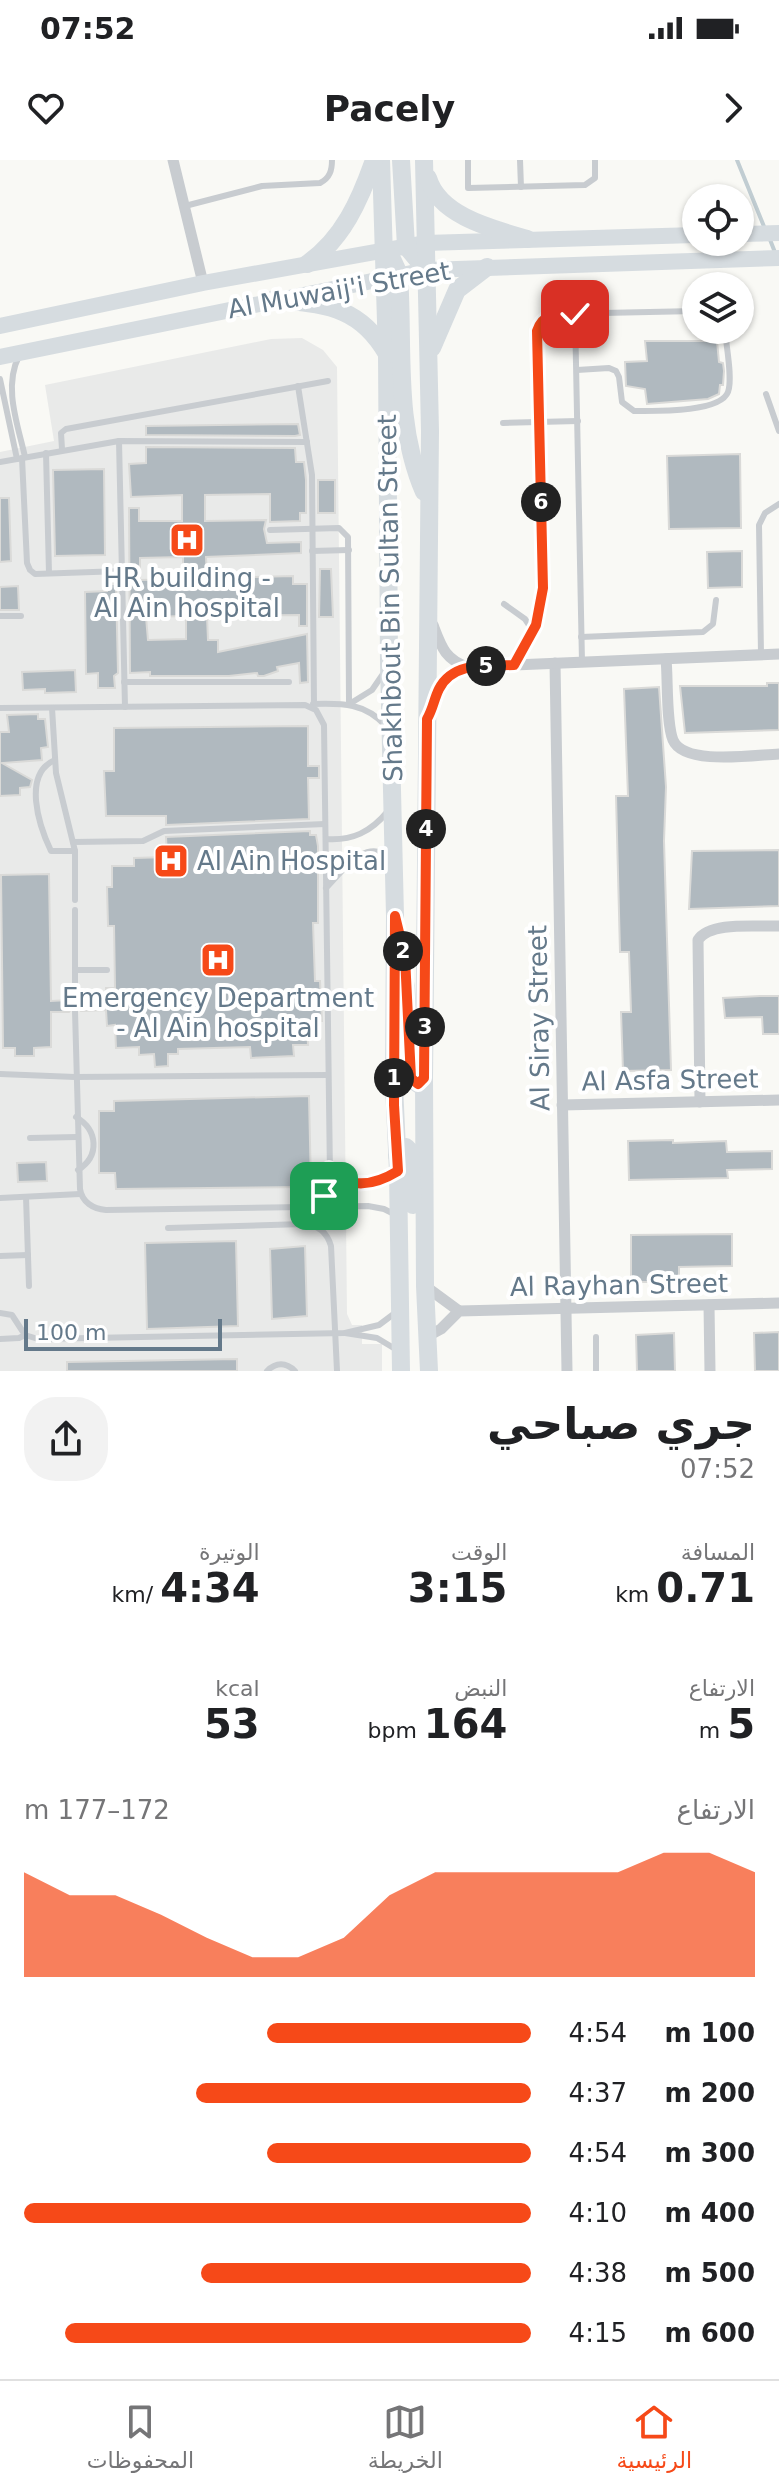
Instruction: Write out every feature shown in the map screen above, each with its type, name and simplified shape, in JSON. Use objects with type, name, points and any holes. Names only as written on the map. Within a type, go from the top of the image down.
[{"type":"main road","points":[[307,264],[325,250],[347,222],[374,160]]},
{"type":"main road","name":"Shakhbout Bin Sultan Street","points":[[381,160],[384,250],[392,275],[387,354],[389,664],[401,1363]]},
{"type":"main road","points":[[401,160],[406,246],[426,270]]},
{"type":"main road","points":[[424,161],[433,192],[443,203],[480,223],[527,239]]},
{"type":"main road","name":"Shakhbout Bin Sultan Street","points":[[424,161],[430,431],[424,1078],[427,1371]]},
{"type":"main road","points":[[427,362],[457,290],[487,267]]},
{"type":"main road","points":[[392,275],[405,424],[413,463],[428,499]]},
{"type":"main road","points":[[274,299],[318,304],[343,311],[374,334],[387,354]]},
{"type":"main road","points":[[395,916],[405,957],[411,1078],[418,1084],[424,1078]]},
{"type":"main road","points":[[398,1163],[401,1148],[406,1147],[412,1158],[416,1314],[427,1371]]},
{"type":"street","points":[[173,160],[203,283]]},
{"type":"street","points":[[754,234],[779,233]]},
{"type":"street","name":"Al Muwaij'i Street","points":[[0,326],[203,283],[425,243],[682,235]]},
{"type":"street","name":"Al Muwaij'i Street","points":[[0,357],[426,270],[779,258]]},
{"type":"street","points":[[427,615],[442,650],[454,661],[469,667]]},
{"type":"street","points":[[427,719],[443,683],[454,673],[469,667],[779,654]]},
{"type":"street","points":[[666,659],[671,735],[680,749],[694,756],[779,754]]},
{"type":"street","name":"Al Siray Street","points":[[555,663],[567,1371]]},
{"type":"street","points":[[700,1102],[698,940],[709,929],[779,926]]},
{"type":"street","name":"Al Asfa Street","points":[[562,1105],[779,1100]]},
{"type":"street","points":[[425,1286],[459,1311],[441,1329],[428,1336]]},
{"type":"street","name":"Al Rayhan Street","points":[[459,1311],[779,1303]]},
{"type":"street","points":[[709,1305],[710,1371]]},
{"type":"lane","points":[[185,206],[262,186],[320,183],[332,170],[332,160]]},
{"type":"lane","points":[[468,160],[468,188],[589,184],[595,178],[595,160]]},
{"type":"lane","points":[[520,160],[521,187]]},
{"type":"lane","points":[[514,665],[533,631],[541,606],[538,326],[550,315],[682,311]]},
{"type":"lane","points":[[575,314],[582,662]]},
{"type":"lane","points":[[577,370],[609,368],[616,371],[622,402],[634,411],[713,406],[726,396],[729,386],[726,344]]},
{"type":"lane","points":[[21,352],[14,367],[11,387],[21,458],[27,563],[30,570],[35,574],[122,571]]},
{"type":"lane","points":[[0,379],[21,458]]},
{"type":"lane","points":[[62,449],[61,433],[66,429],[328,381]]},
{"type":"lane","points":[[298,386],[312,475],[314,704]]},
{"type":"lane","points":[[766,394],[779,431]]},
{"type":"lane","points":[[503,423],[578,421]]},
{"type":"lane","points":[[0,462],[119,441],[307,442]]},
{"type":"lane","points":[[119,441],[125,707]]},
{"type":"lane","points":[[46,453],[49,573]]},
{"type":"lane","points":[[761,654],[759,525],[765,513],[779,504]]},
{"type":"lane","points":[[270,530],[343,530],[348,537],[349,703]]},
{"type":"lane","points":[[312,551],[349,550]]},
{"type":"lane","points":[[581,637],[703,632],[713,624],[716,600]]},
{"type":"lane","points":[[504,604],[522,616],[533,631]]},
{"type":"lane","points":[[522,616],[541,606]]},
{"type":"lane","points":[[0,616],[21,616]]},
{"type":"lane","points":[[0,708],[349,703],[372,690],[389,664]]},
{"type":"lane","points":[[124,682],[289,682]]},
{"type":"lane","points":[[349,703],[377,717],[391,732]]},
{"type":"lane","points":[[305,705],[320,714],[324,725],[329,1168],[327,1189],[315,1207]]},
{"type":"lane","points":[[52,708],[60,794],[75,851],[75,900]]},
{"type":"lane","points":[[55,760],[43,767],[36,778],[39,810],[51,851],[75,851]]},
{"type":"lane","points":[[326,839],[346,839],[366,832],[382,818],[393,801]]},
{"type":"lane","points":[[73,842],[143,841],[164,831],[325,824]]},
{"type":"lane","points":[[326,888],[366,852],[382,852],[394,862]]},
{"type":"lane","points":[[75,910],[75,1000]]},
{"type":"lane","points":[[75,970],[107,970]]},
{"type":"lane","points":[[75,1011],[78,1170],[80,1194],[89,1204],[106,1210],[376,1207],[399,1217]]},
{"type":"lane","points":[[0,1074],[75,1077],[328,1075]]},
{"type":"lane","points":[[76,1117],[88,1126],[94,1139],[93,1154],[78,1170]]},
{"type":"lane","points":[[30,1138],[77,1137]]},
{"type":"lane","points":[[329,1168],[340,1179],[353,1183],[378,1181],[398,1163]]},
{"type":"lane","points":[[0,1198],[80,1194]]},
{"type":"lane","points":[[26,1197],[29,1286]]},
{"type":"lane","points":[[168,1228],[304,1224],[318,1227],[329,1238],[331,1246],[337,1371]]},
{"type":"lane","points":[[0,1256],[28,1255]]},
{"type":"lane","points":[[0,1313],[12,1315],[25,1335],[38,1339],[335,1334],[379,1325],[400,1307]]},
{"type":"lane","points":[[345,1333],[383,1340],[401,1363]]},
{"type":"lane","points":[[0,1339],[25,1335]]},
{"type":"lane","points":[[596,1337],[596,1371]]},
{"type":"lane","points":[[267,1371],[278,1364],[295,1371]]},
{"type":"shaded area","name":"Al Ain Hospital","points":[[302,338],[323,350],[337,367],[347,1314],[352,1325],[362,1325],[362,1344],[382,1344],[382,1371],[0,1371],[0,452],[54,441],[45,385],[271,339]]},
{"type":"building","points":[[645,341],[717,344],[719,362],[723,363],[723,385],[720,385],[719,394],[708,399],[647,404],[645,389],[626,386],[625,362],[647,361]]},
{"type":"building","points":[[298,424],[300,435],[295,436],[146,435],[146,426]]},
{"type":"building","points":[[146,447],[295,448],[296,462],[304,462],[306,480],[306,513],[300,513],[300,521],[270,522],[270,494],[205,495],[205,521],[266,520],[267,543],[301,542],[301,553],[206,557],[207,578],[293,576],[293,584],[307,584],[307,626],[299,626],[299,615],[207,616],[208,640],[218,640],[218,652],[307,634],[308,682],[300,683],[299,663],[277,667],[278,671],[264,676],[257,673],[150,676],[150,672],[130,673],[129,508],[139,508],[139,521],[182,521],[182,495],[131,497],[129,464],[146,463]],"holes":[[[183,557],[183,579],[140,580],[140,558]],[[186,616],[186,639],[148,640],[146,617]]]},
{"type":"building","points":[[740,454],[741,528],[669,529],[667,456]]},
{"type":"building","points":[[104,469],[105,555],[55,556],[53,470]]},
{"type":"building","points":[[318,480],[335,480],[335,513],[318,513]]},
{"type":"building","points":[[0,498],[9,498],[11,561],[0,562]]},
{"type":"building","points":[[742,551],[742,587],[708,588],[707,552]]},
{"type":"building","points":[[320,569],[331,569],[333,617],[319,617]]},
{"type":"building","points":[[107,584],[116,584],[118,673],[114,676],[115,688],[98,688],[98,673],[86,674],[85,592],[107,591]]},
{"type":"building","points":[[18,586],[19,610],[0,610],[0,587]]},
{"type":"building","points":[[75,670],[76,692],[23,690],[22,672]]},
{"type":"building","points":[[767,683],[779,683],[779,730],[685,733],[680,686],[767,686]]},
{"type":"building","points":[[659,687],[666,787],[664,841],[671,1070],[623,1071],[621,1012],[631,1012],[629,952],[620,952],[616,796],[628,796],[624,689]]},
{"type":"building","points":[[38,714],[38,719],[45,719],[48,747],[41,748],[42,760],[2,763],[32,780],[30,787],[20,788],[20,795],[0,796],[0,732],[9,732],[7,715]]},
{"type":"building","points":[[308,726],[308,766],[319,766],[319,778],[308,778],[309,819],[166,825],[166,816],[106,816],[104,771],[114,771],[114,728]]},
{"type":"building","points":[[310,831],[310,835],[316,835],[318,846],[318,923],[313,923],[315,981],[320,981],[322,1021],[307,1021],[308,1045],[293,1045],[294,1056],[251,1058],[250,1047],[178,1049],[178,1054],[168,1054],[168,1066],[155,1067],[154,1054],[139,1055],[139,1047],[116,1048],[115,1025],[107,1026],[106,1010],[81,1011],[77,1006],[81,1000],[106,999],[106,988],[115,988],[114,926],[108,926],[107,887],[112,887],[112,866],[134,866],[134,858],[167,857],[166,837]]},
{"type":"building","points":[[779,850],[779,906],[689,909],[692,851]]},
{"type":"building","points":[[49,874],[51,1001],[69,1000],[73,1006],[69,1012],[51,1012],[51,1047],[34,1048],[34,1056],[15,1056],[15,1048],[3,1048],[1,875]]},
{"type":"building","points":[[779,996],[779,1034],[763,1034],[762,1017],[725,1018],[723,998]]},
{"type":"building","points":[[309,1096],[311,1187],[116,1189],[115,1173],[99,1173],[99,1111],[114,1111],[114,1101]]},
{"type":"building","points":[[673,1140],[673,1143],[726,1141],[727,1152],[772,1151],[772,1169],[727,1170],[728,1178],[629,1180],[628,1141]]},
{"type":"building","points":[[46,1162],[47,1181],[18,1182],[17,1163]]},
{"type":"building","points":[[732,1234],[732,1266],[679,1267],[679,1282],[631,1282],[631,1235]]},
{"type":"building","points":[[236,1241],[238,1326],[147,1329],[145,1243]]},
{"type":"building","points":[[305,1246],[307,1316],[272,1319],[270,1249]]},
{"type":"building","points":[[779,1332],[779,1371],[755,1371],[754,1333]]},
{"type":"building","points":[[674,1333],[675,1371],[637,1371],[636,1335]]},
{"type":"building","points":[[237,1359],[237,1371],[67,1371],[67,1362]]},
{"type":"waterway","points":[[737,160],[765,229]]},
{"type":"waterway","points":[[769,237],[776,255]]},
{"type":"place","name":"HR building - Al Ain hospital","points":[[187,540]]},
{"type":"place","name":"Al Ain Hospital","points":[[171,861]]},
{"type":"place","name":"Emergency Department - Al Ain hospital","points":[[218,960]]},
{"type":"route","points":[[324,1196],[329,1182],[329,1168],[346,1182],[367,1184],[398,1171],[394,1105],[395,916],[405,957],[411,1078],[418,1084],[424,1078],[427,719],[447,678],[469,667],[514,665],[536,625],[543,588],[537,331],[545,317],[575,314]]}]
